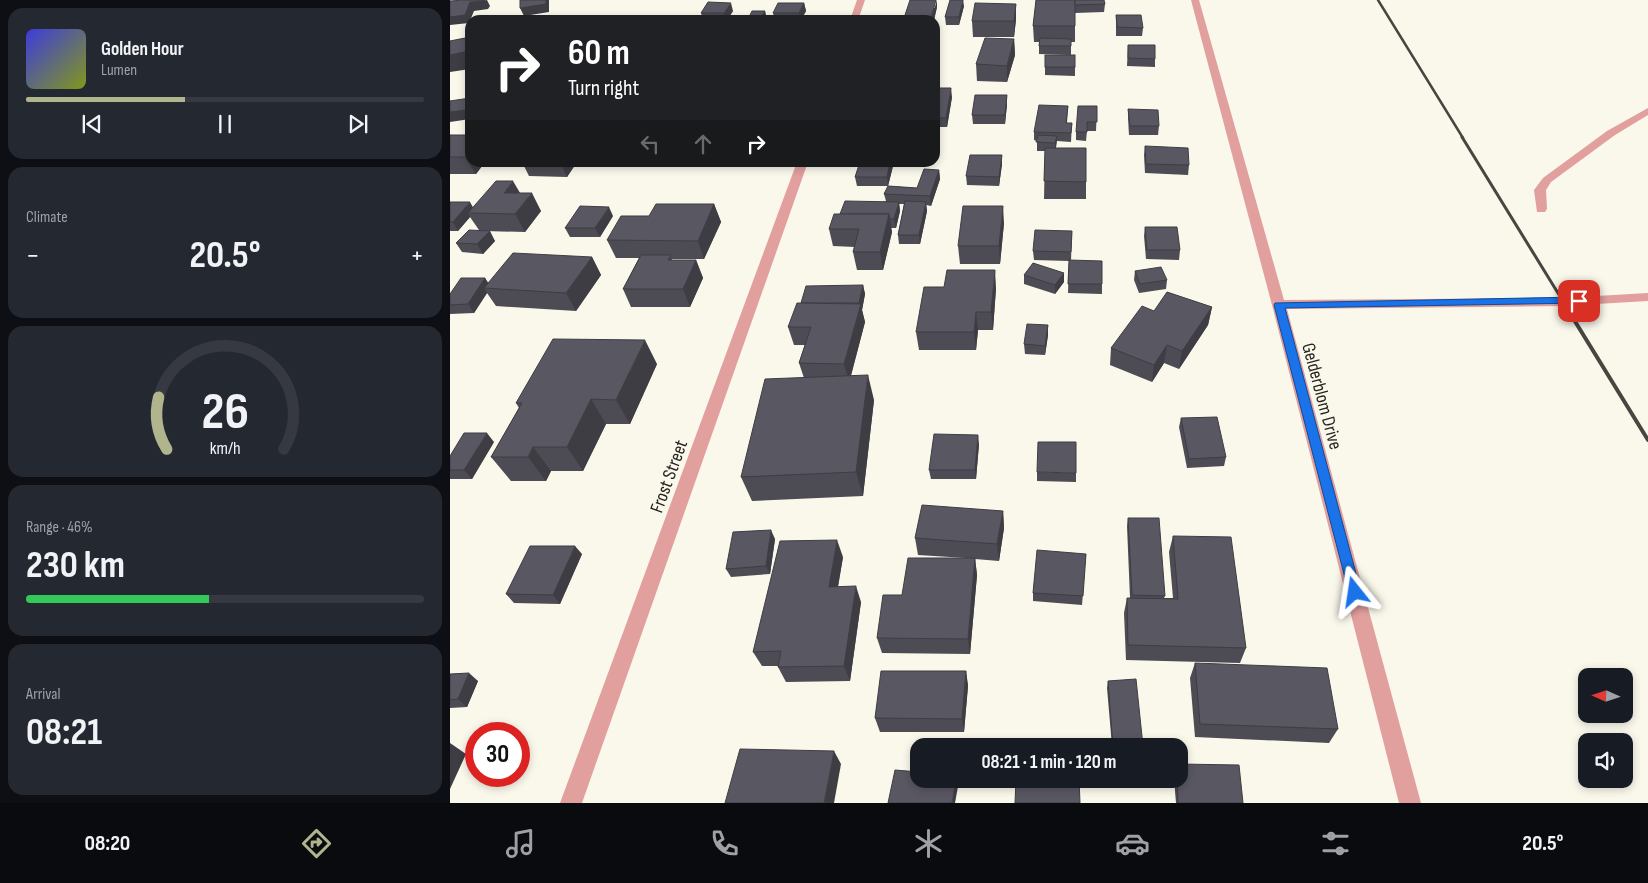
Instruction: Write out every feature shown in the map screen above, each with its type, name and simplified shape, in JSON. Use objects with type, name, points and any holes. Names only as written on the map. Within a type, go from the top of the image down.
[{"type":"street","points":[[856,15],[861,0]]},
{"type":"street","name":"Gelderblom Drive","points":[[1195,0],[1279,305],[1410,803]]},
{"type":"street","points":[[1541,209],[1540,190],[1547,180],[1610,133],[1648,110]]},
{"type":"street","name":"Frost Street","points":[[571,803],[801,167]]},
{"type":"street","points":[[1279,305],[1562,302],[1648,297]]},
{"type":"building","points":[[485,0],[470,2],[465,15],[450,17],[450,1]]},
{"type":"building","points":[[520,0],[546,0],[546,4],[520,8]]},
{"type":"building","points":[[910,0],[936,0],[932,15],[905,15]]},
{"type":"building","points":[[950,0],[963,0],[959,17],[945,17]]},
{"type":"building","points":[[1036,0],[1075,0],[1075,26],[1033,26]]},
{"type":"building","points":[[1075,0],[1104,0],[1105,4],[1075,5]]},
{"type":"building","points":[[708,2],[731,3],[724,13],[701,13]]},
{"type":"building","points":[[778,3],[804,3],[799,13],[773,13]]},
{"type":"building","points":[[975,3],[1016,4],[1014,21],[972,21]]},
{"type":"building","points":[[752,11],[765,11],[762,15],[750,15]]},
{"type":"building","points":[[1116,15],[1141,15],[1143,28],[1117,27]]},
{"type":"building","points":[[465,38],[465,52],[450,55],[450,41]]},
{"type":"building","points":[[985,38],[1014,39],[1007,66],[976,64]]},
{"type":"building","points":[[1040,38],[1071,39],[1071,46],[1039,46]]},
{"type":"building","points":[[1128,45],[1155,45],[1155,59],[1128,58]]},
{"type":"building","points":[[1045,55],[1075,55],[1075,67],[1045,67]]},
{"type":"building","points":[[940,88],[951,88],[946,118],[940,118]]},
{"type":"building","points":[[975,95],[1007,95],[1005,115],[972,115]]},
{"type":"building","points":[[465,99],[465,110],[450,112],[450,101]]},
{"type":"building","points":[[1039,105],[1068,106],[1066,123],[1072,123],[1071,133],[1034,132]]},
{"type":"building","points":[[1078,106],[1097,106],[1097,122],[1087,122],[1087,132],[1076,132]]},
{"type":"building","points":[[1128,109],[1158,110],[1159,126],[1130,126]]},
{"type":"building","points":[[450,135],[465,135],[465,157],[450,157]]},
{"type":"building","points":[[1038,135],[1057,136],[1055,143],[1036,142]]},
{"type":"building","points":[[1145,146],[1188,148],[1189,165],[1146,164]]},
{"type":"building","points":[[1045,148],[1086,148],[1086,182],[1044,181]]},
{"type":"building","points":[[970,155],[1002,155],[999,177],[966,176]]},
{"type":"building","points":[[858,167],[889,167],[887,177],[855,177]]},
{"type":"building","points":[[924,169],[939,170],[930,196],[884,194],[888,186],[917,188]]},
{"type":"building","points":[[496,181],[513,181],[504,193],[532,193],[515,214],[468,213]]},
{"type":"building","points":[[845,201],[899,202],[894,219],[890,219],[889,214],[840,214]]},
{"type":"building","points":[[905,201],[926,202],[919,235],[898,235]]},
{"type":"building","points":[[450,202],[470,202],[453,222],[450,222]]},
{"type":"building","points":[[656,204],[714,204],[698,241],[607,240],[621,216],[649,216]]},
{"type":"building","points":[[580,206],[609,207],[595,228],[565,228]]},
{"type":"building","points":[[963,206],[1003,206],[999,246],[958,246]]},
{"type":"building","points":[[834,214],[889,214],[880,252],[853,252],[859,229],[829,229]]},
{"type":"building","points":[[1145,227],[1177,227],[1180,250],[1147,250]]},
{"type":"building","points":[[469,230],[490,231],[477,244],[456,243]]},
{"type":"building","points":[[1035,230],[1072,231],[1071,252],[1033,251]]},
{"type":"building","points":[[513,253],[592,257],[566,293],[484,288]]},
{"type":"building","points":[[641,255],[671,255],[668,260],[696,260],[683,289],[623,289]]},
{"type":"building","points":[[1069,260],[1102,261],[1102,284],[1068,284]]},
{"type":"building","points":[[1033,263],[1064,273],[1055,285],[1024,275]]},
{"type":"building","points":[[1161,267],[1167,280],[1140,284],[1135,271]]},
{"type":"building","points":[[947,270],[995,270],[991,312],[976,312],[974,332],[916,332],[924,287],[944,287]]},
{"type":"building","points":[[461,278],[485,278],[468,304],[450,305],[450,294]]},
{"type":"building","points":[[863,285],[859,303],[801,303],[806,286]]},
{"type":"building","points":[[1167,292],[1212,307],[1182,351],[1167,345],[1154,365],[1111,348],[1142,306],[1154,311]]},
{"type":"building","points":[[797,303],[861,304],[844,364],[799,363],[811,327],[788,327]]},
{"type":"building","points":[[1027,324],[1048,325],[1045,346],[1024,344]]},
{"type":"building","points":[[553,339],[645,340],[616,400],[591,399],[567,447],[533,447],[528,457],[491,457],[522,403],[516,403]]},
{"type":"building","points":[[868,375],[856,472],[741,477],[765,379]]},
{"type":"building","points":[[1217,417],[1226,457],[1189,459],[1181,418]]},
{"type":"building","points":[[464,433],[487,433],[464,470],[450,470],[450,456]]},
{"type":"building","points":[[934,434],[978,435],[975,470],[929,470]]},
{"type":"building","points":[[1038,442],[1076,442],[1076,473],[1037,472]]},
{"type":"building","points":[[922,505],[1003,511],[997,544],[915,538]]},
{"type":"building","points":[[1128,518],[1159,518],[1165,596],[1132,595]]},
{"type":"building","points":[[771,530],[766,566],[726,569],[733,532]]},
{"type":"building","points":[[1173,536],[1231,537],[1246,648],[1128,645],[1127,598],[1178,599]]},
{"type":"building","points":[[837,540],[829,587],[856,586],[844,666],[778,667],[781,651],[753,652],[780,541]]},
{"type":"building","points":[[530,546],[575,546],[553,595],[506,594]]},
{"type":"building","points":[[1037,550],[1086,554],[1083,596],[1033,593]]},
{"type":"building","points":[[908,558],[975,558],[968,639],[877,638],[883,595],[902,595]]},
{"type":"building","points":[[1195,663],[1327,668],[1338,729],[1200,724]]},
{"type":"building","points":[[881,671],[966,671],[962,719],[875,718]]},
{"type":"building","points":[[469,673],[458,699],[450,700],[450,674]]},
{"type":"building","points":[[1136,679],[1142,738],[1112,738],[1108,681]]},
{"type":"building","points":[[740,749],[834,751],[824,803],[725,803]]},
{"type":"building","points":[[1188,764],[1239,765],[1243,803],[1178,803],[1177,788],[1188,788]]},
{"type":"building","points":[[895,770],[910,771],[910,788],[954,788],[952,803],[888,803]]},
{"type":"building","points":[[1016,788],[1079,788],[1080,803],[1015,803]]},
{"type":"railway","points":[[1378,0],[1463,138]]},
{"type":"railway","points":[[1462,137],[1569,311]]},
{"type":"railway","points":[[1568,310],[1648,440]]},
{"type":"route","points":[[1355,592],[1279,305],[1579,301]]}]
